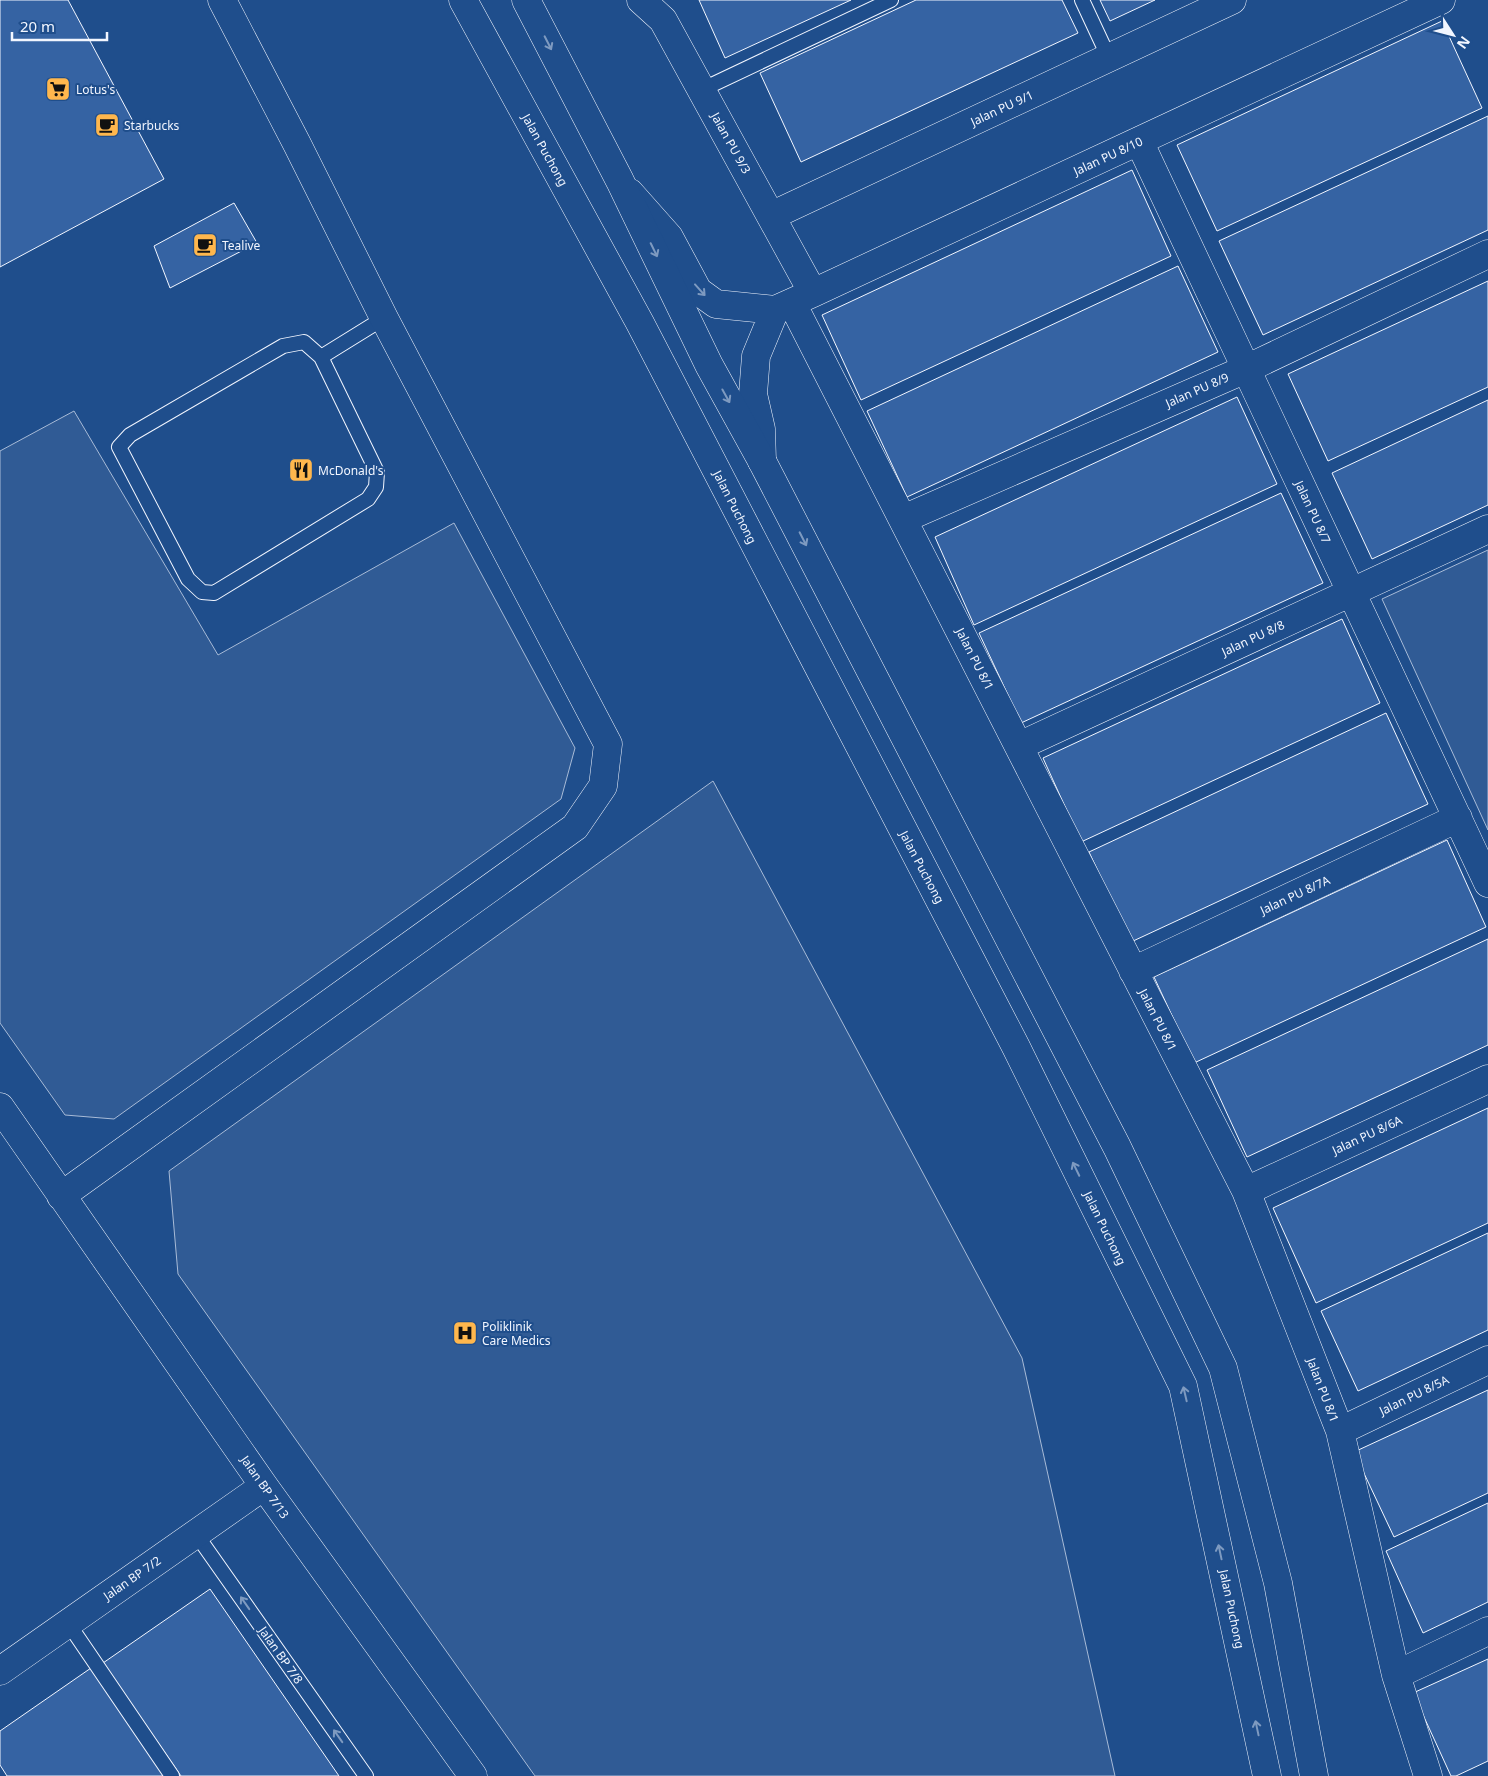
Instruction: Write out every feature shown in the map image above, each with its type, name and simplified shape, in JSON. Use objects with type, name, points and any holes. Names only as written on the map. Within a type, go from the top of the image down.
[{"type":"street","points":[[61,1196],[574,827],[603,786],[608,744],[384,318],[222,0]]},
{"type":"street","name":"Jalan Puchong","points":[[464,0],[640,323],[1011,1038],[1183,1386],[1267,1776]]},
{"type":"street","points":[[526,0],[620,181],[709,364],[762,461],[1112,1138],[1223,1368],[1278,1583],[1314,1776]]},
{"type":"street","name":"Jalan PU 9/3","points":[[641,0],[663,20],[771,216],[793,302]]},
{"type":"street","name":"Jalan PU 9/1","points":[[771,216],[1232,0]]},
{"type":"street","name":"Jalan PU 8/10","points":[[793,302],[1441,0]]},
{"type":"street","name":"Jalan PU 8/7","points":[[1138,141],[1488,883]]},
{"type":"street","points":[[620,181],[670,237],[698,291],[716,304],[793,302]]},
{"type":"street","name":"Jalan PU 8/9","points":[[903,519],[1246,369],[1488,254]]},
{"type":"street","points":[[762,461],[760,428],[753,394],[756,356],[793,302]]},
{"type":"street","name":"Jalan PU 8/1","points":[[793,302],[1246,1191],[1340,1431],[1396,1674],[1428,1776]]},
{"type":"street","name":"Jalan PU 8/8","points":[[1019,746],[1488,529]]},
{"type":"street","name":"Jalan PU 8/7A","points":[[1133,971],[1458,818]]},
{"type":"street","name":"Jalan PU 8/6A","points":[[1246,1191],[1488,1079]]},
{"type":"street","name":"Jalan BP 7/13","points":[[0,1107],[264,1486],[473,1776]]},
{"type":"street","name":"Jalan PU 8/5A","points":[[1340,1431],[1488,1360]]},
{"type":"street","name":"Jalan BP 7/2","points":[[0,1671],[264,1486]]},
{"type":"street","points":[[1396,1674],[1488,1631]]},
{"type":"lane","points":[[702,90],[891,0]]},
{"type":"lane","points":[[1082,0],[1109,58]]},
{"type":"lane","points":[[321,357],[384,318]]},
{"type":"lane","points":[[304,342],[321,357],[377,472],[376,487],[368,499],[214,593],[202,592],[188,579],[119,447],[130,435],[283,346],[304,342]]},
{"type":"lane","name":"Jalan BP 7/8","points":[[196,1534],[366,1776]]},
{"type":"lane","points":[[68,1623],[172,1776]]},
{"type":"shaded area","points":[[74,411],[218,655],[454,523],[575,748],[561,799],[114,1119],[65,1115],[0,1023],[0,451]]},
{"type":"shaded area","points":[[1488,550],[1488,830],[1382,599]]},
{"type":"shaded area","points":[[713,781],[1022,1358],[1115,1776],[535,1776],[178,1274],[169,1171]]},
{"type":"building","name":"Lotus's","points":[[0,0],[68,0],[164,179],[0,267]]},
{"type":"building","points":[[699,0],[851,0],[725,58]]},
{"type":"building","points":[[916,0],[1062,0],[1078,33],[801,162],[760,73]]},
{"type":"building","points":[[1100,0],[1155,0],[1110,21]]},
{"type":"building","points":[[1442,21],[1482,108],[1217,231],[1177,145]]},
{"type":"building","points":[[1488,116],[1488,230],[1263,335],[1219,241]]},
{"type":"building","points":[[1132,170],[1171,256],[861,400],[822,315]]},
{"type":"building","name":"Tealive","points":[[234,203],[257,243],[170,288],[154,246]]},
{"type":"building","points":[[1178,266],[1218,352],[907,497],[867,411]]},
{"type":"building","points":[[1488,281],[1488,387],[1328,461],[1288,374]]},
{"type":"building","points":[[1237,397],[1277,484],[974,625],[935,537]]},
{"type":"building","points":[[1488,400],[1488,505],[1372,559],[1332,473]]},
{"type":"building","points":[[1281,493],[1323,583],[1021,723],[979,633]]},
{"type":"building","points":[[1342,619],[1380,703],[1081,842],[1043,758]]},
{"type":"building","points":[[1386,713],[1428,804],[1131,942],[1089,852]]},
{"type":"building","points":[[1447,840],[1486,927],[1194,1063],[1154,977]]},
{"type":"building","points":[[1488,939],[1488,1045],[1247,1157],[1207,1070]]},
{"type":"building","points":[[1488,1108],[1488,1223],[1316,1303],[1273,1208]]},
{"type":"building","points":[[1488,1233],[1488,1330],[1358,1391],[1321,1311]]},
{"type":"building","points":[[1488,1390],[1488,1493],[1394,1537],[1354,1452]]},
{"type":"building","points":[[1488,1503],[1488,1602],[1423,1633],[1386,1551]]},
{"type":"building","points":[[210,1589],[339,1776],[181,1776],[103,1663]]},
{"type":"building","points":[[1488,1659],[1488,1761],[1456,1776],[1451,1776],[1413,1693]]},
{"type":"building","points":[[91,1668],[165,1776],[7,1776],[0,1765],[0,1731]]},
{"type":"place","name":"Lotus's","points":[[58,89]]},
{"type":"place","name":"Starbucks","points":[[107,125]]},
{"type":"place","name":"Tealive","points":[[205,245]]},
{"type":"place","name":"McDonald's","points":[[301,470]]},
{"type":"place","name":"Poliklinik Care Medics","points":[[465,1333]]}]
